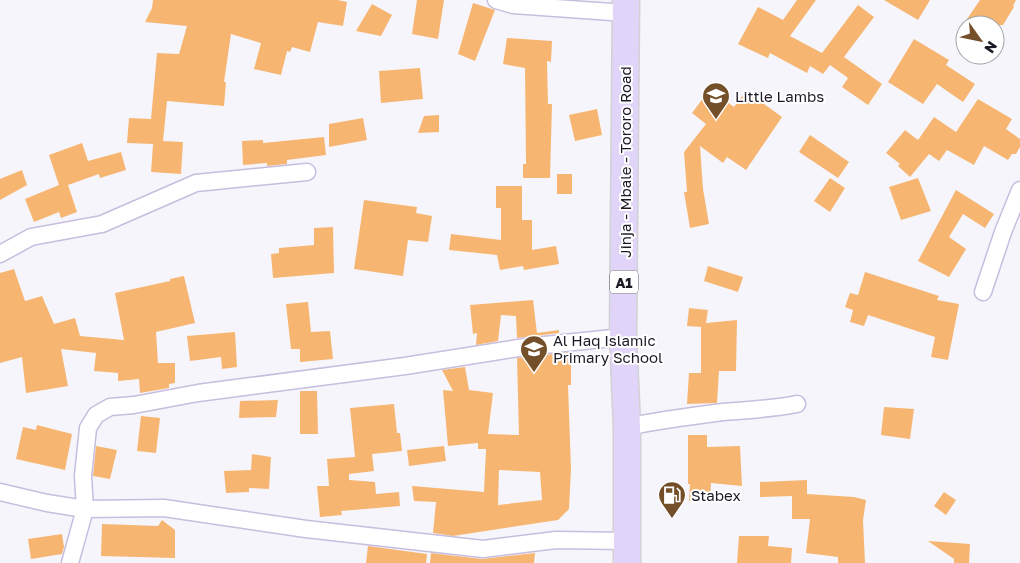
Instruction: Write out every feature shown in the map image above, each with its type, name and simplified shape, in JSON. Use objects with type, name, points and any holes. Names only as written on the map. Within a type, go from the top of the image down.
[{"type":"main road","name":"Jinja - Mbale - Tororo Road","points":[[626,6],[623,337],[627,426],[626,552]]},
{"type":"street","points":[[496,0],[512,5],[626,6]]},
{"type":"street","points":[[0,254],[31,237],[102,224],[196,182],[307,172]]},
{"type":"street","points":[[983,292],[1003,232],[1020,190]]},
{"type":"street","points":[[70,563],[85,509],[83,476],[88,428],[96,415],[110,407],[198,393],[405,366],[525,347],[623,337]]},
{"type":"street","points":[[627,426],[668,418],[773,409],[796,404]]},
{"type":"street","points":[[0,492],[85,509],[164,508],[306,529],[483,549],[556,540],[626,552]]},
{"type":"building","points":[[153,0],[338,0],[347,2],[343,26],[318,22],[310,52],[292,47],[290,52],[287,51],[281,75],[254,69],[261,43],[231,34],[224,82],[226,82],[224,106],[167,101],[163,141],[183,142],[181,174],[151,172],[153,144],[127,143],[129,118],[151,119],[157,53],[179,54],[187,26],[145,22],[152,8]]},
{"type":"building","points":[[417,0],[444,0],[438,39],[412,34]]},
{"type":"building","points":[[797,0],[816,0],[790,36],[822,53],[858,5],[874,17],[844,57],[882,84],[868,105],[842,87],[848,78],[830,65],[823,74],[810,66],[807,73],[770,53],[768,58],[738,44],[758,7],[783,20]]},
{"type":"building","points":[[884,0],[930,0],[918,20]]},
{"type":"building","points":[[980,0],[1016,0],[1005,22],[1005,15],[970,15]]},
{"type":"building","points":[[473,3],[495,10],[475,61],[458,54]]},
{"type":"building","points":[[372,4],[392,15],[381,36],[356,31]]},
{"type":"building","points":[[507,38],[552,41],[551,62],[547,61],[548,104],[552,104],[550,178],[523,178],[523,164],[526,164],[525,68],[503,64]]},
{"type":"building","points":[[914,39],[949,60],[946,65],[975,84],[963,102],[937,84],[923,104],[888,82]]},
{"type":"building","points":[[420,68],[423,99],[381,103],[379,71]]},
{"type":"building","points":[[710,89],[734,107],[746,91],[782,117],[746,170],[727,157],[723,163],[700,146],[703,189],[709,224],[690,228],[684,192],[687,192],[684,152],[706,124],[692,113]]},
{"type":"building","points":[[978,99],[1012,119],[1006,129],[1020,139],[1020,147],[1016,154],[1012,154],[1008,160],[984,146],[974,165],[947,150],[939,161],[929,154],[910,177],[898,166],[900,164],[886,153],[905,130],[918,140],[934,117],[956,132]]},
{"type":"building","points":[[597,109],[602,135],[575,141],[569,115]]},
{"type":"building","points":[[439,115],[439,132],[418,133],[424,116]]},
{"type":"building","points":[[363,118],[367,140],[329,147],[329,124]]},
{"type":"building","points":[[810,135],[849,162],[838,178],[799,152]]},
{"type":"building","points":[[324,137],[326,155],[287,160],[287,164],[267,166],[267,163],[243,165],[242,141],[263,140],[263,143]]},
{"type":"building","points":[[82,143],[88,161],[121,152],[126,170],[100,178],[99,174],[68,185],[77,212],[61,218],[59,212],[34,222],[25,199],[59,185],[49,155]]},
{"type":"building","points":[[22,170],[27,185],[0,200],[0,179]]},
{"type":"building","points":[[557,174],[572,174],[572,194],[557,194]]},
{"type":"building","points":[[830,178],[845,188],[830,212],[814,201]]},
{"type":"building","points":[[918,178],[931,211],[901,220],[889,187]]},
{"type":"building","points":[[496,186],[522,186],[522,220],[532,220],[532,250],[556,246],[559,264],[524,270],[523,266],[500,270],[497,255],[449,250],[451,234],[501,240],[501,208],[496,208]]},
{"type":"building","points":[[956,190],[994,214],[985,228],[963,214],[949,237],[966,249],[949,277],[918,261]]},
{"type":"building","points":[[364,200],[417,207],[416,213],[432,216],[428,242],[408,240],[403,276],[354,269]]},
{"type":"building","points":[[333,227],[334,273],[273,278],[271,254],[279,253],[279,248],[314,245],[314,228]]},
{"type":"building","points":[[708,266],[743,277],[738,292],[704,281]]},
{"type":"building","points":[[14,269],[25,301],[42,296],[54,324],[75,318],[80,336],[124,340],[115,293],[170,281],[170,279],[184,276],[195,323],[156,332],[158,363],[175,363],[175,383],[169,384],[169,388],[140,393],[139,379],[118,381],[118,373],[94,371],[96,353],[61,349],[68,386],[26,393],[22,357],[0,363],[0,273]]},
{"type":"building","points":[[865,272],[939,296],[937,300],[959,304],[948,360],[931,357],[935,337],[868,315],[864,326],[850,322],[853,310],[845,307],[850,293],[858,295]]},
{"type":"building","points":[[533,300],[537,333],[559,330],[559,333],[517,338],[516,316],[501,315],[498,341],[476,345],[477,333],[473,334],[470,305]]},
{"type":"building","points":[[308,302],[311,332],[330,331],[333,359],[300,362],[300,349],[291,349],[286,304]]},
{"type":"building","points":[[689,308],[708,310],[706,323],[737,320],[736,371],[719,371],[717,403],[687,404],[689,373],[701,373],[701,327],[687,326]]},
{"type":"building","points":[[235,332],[237,367],[222,369],[221,357],[190,361],[187,336]]},
{"type":"building","points":[[571,352],[571,385],[568,385],[571,469],[569,509],[558,520],[453,536],[433,533],[436,502],[414,501],[412,486],[484,492],[486,449],[478,449],[478,443],[448,446],[443,390],[453,391],[442,370],[465,367],[469,390],[493,393],[488,434],[519,435],[517,358]],"holes":[[[499,470],[540,472],[542,500],[498,505]]]},
{"type":"building","points":[[300,391],[317,391],[318,434],[300,434]]},
{"type":"building","points":[[278,400],[276,417],[239,418],[240,401]]},
{"type":"building","points":[[394,404],[397,433],[400,433],[402,451],[372,454],[374,471],[349,474],[349,480],[375,482],[376,494],[399,492],[400,506],[341,511],[342,515],[320,517],[317,486],[329,486],[327,459],[355,457],[350,408]]},
{"type":"building","points":[[884,407],[914,409],[910,439],[881,435]]},
{"type":"building","points":[[141,416],[160,418],[156,453],[137,451]]},
{"type":"building","points":[[37,425],[72,434],[65,470],[16,459],[23,427],[36,430]]},
{"type":"building","points":[[688,435],[707,435],[707,447],[740,446],[742,486],[711,483],[710,500],[689,501]]},
{"type":"building","points":[[96,446],[117,450],[110,479],[93,476]]},
{"type":"building","points":[[444,446],[446,461],[409,466],[407,450]]},
{"type":"building","points":[[252,454],[271,457],[269,489],[249,488],[249,492],[226,493],[224,471],[251,470]]},
{"type":"building","points":[[807,480],[807,494],[854,497],[866,500],[863,520],[865,563],[838,563],[838,557],[806,553],[810,519],[792,519],[792,496],[760,497],[760,482]]},
{"type":"building","points":[[944,492],[956,500],[946,515],[934,506]]},
{"type":"building","points":[[162,520],[175,530],[175,558],[101,556],[102,524],[158,526]]},
{"type":"building","points":[[62,534],[64,547],[62,554],[31,559],[28,539]]},
{"type":"building","points":[[739,536],[769,536],[768,546],[792,548],[791,563],[737,563]]},
{"type":"building","points":[[928,541],[970,544],[969,563],[954,563],[954,559]]},
{"type":"building","points":[[368,546],[427,554],[426,563],[366,563]]},
{"type":"building","points":[[431,553],[482,559],[535,553],[534,563],[430,563]]},
{"type":"place","name":"Little Lambs","points":[[716,120]]},
{"type":"place","name":"Al Haq Islamic Primary School","points":[[534,373]]},
{"type":"place","name":"Stabex","points":[[672,519]]}]
